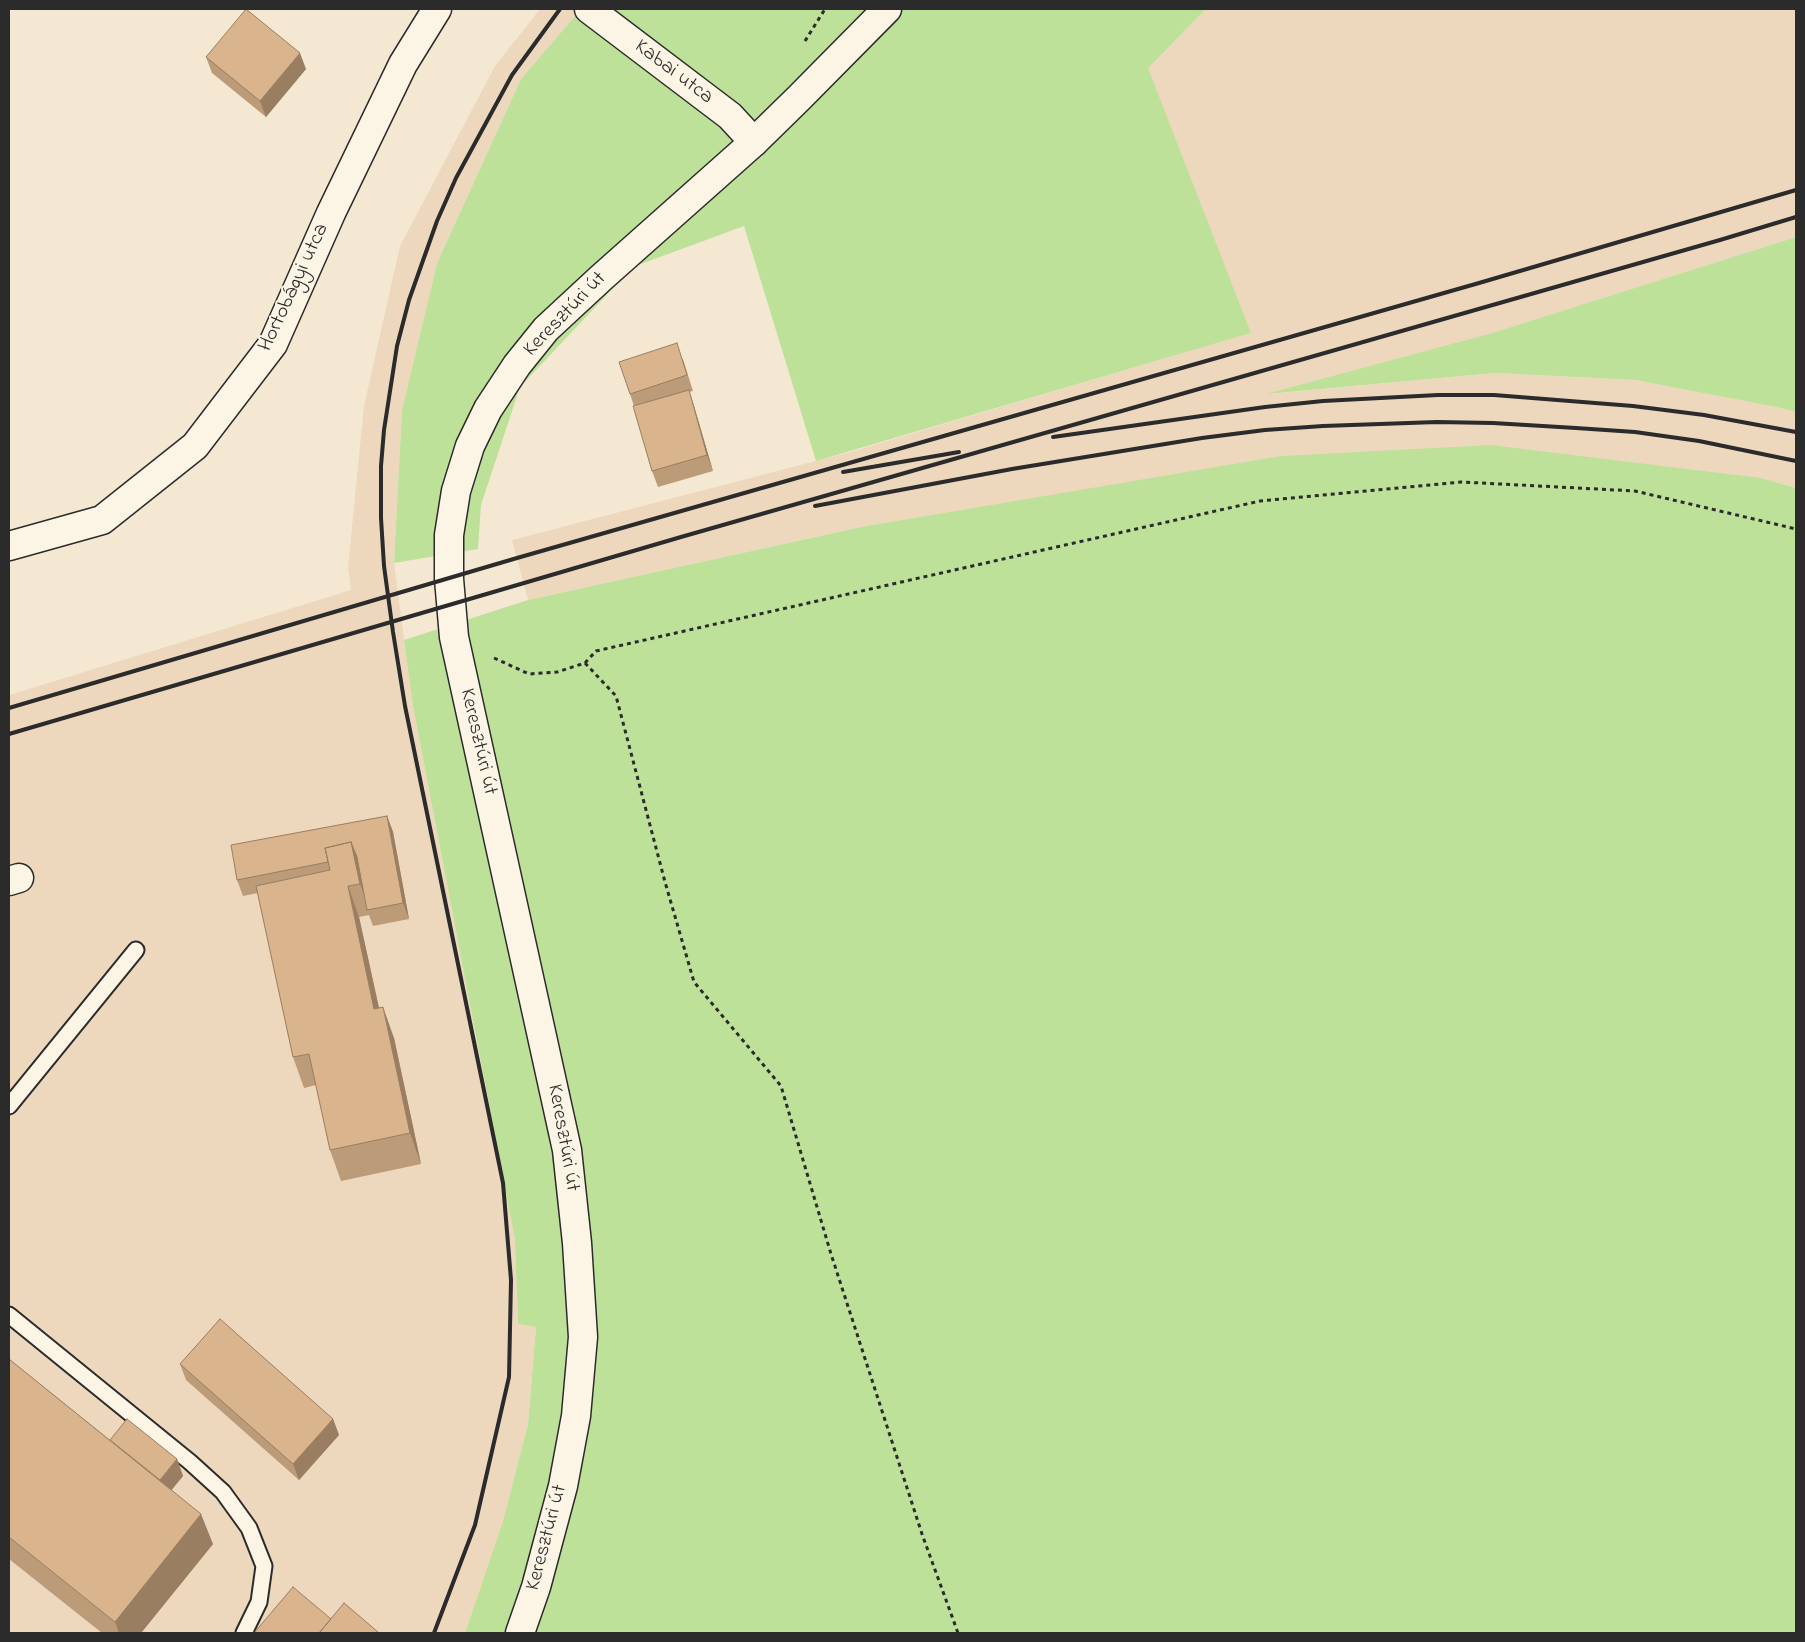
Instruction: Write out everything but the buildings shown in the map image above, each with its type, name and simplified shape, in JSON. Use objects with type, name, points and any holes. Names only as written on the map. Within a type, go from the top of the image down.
[{"type":"main road","name":"Hortobágyi utca","points":[[9,546],[102,520],[195,446],[273,344],[331,213],[403,64],[437,9]]},
{"type":"main road","name":"Kabai utca","points":[[589,9],[730,116],[754,142]]},
{"type":"main road","name":"Keresztúri út","points":[[520,1633],[536,1587],[564,1486],[576,1416],[583,1337],[577,1243],[567,1150],[454,637],[449,579],[449,536],[456,490],[467,455],[488,409],[517,365],[546,330],[601,278],[754,142],[887,9]]},
{"type":"lane","points":[[9,1106],[136,950]]},
{"type":"lane","points":[[9,1315],[190,1462],[223,1492],[249,1528],[264,1566],[259,1602],[244,1633]]},
{"type":"path","points":[[454,637],[504,664],[529,674],[558,672],[585,663],[596,651],[1260,501],[1462,482],[1635,491],[1796,529]]},
{"type":"path","points":[[585,663],[616,696],[665,882],[694,982],[781,1086],[831,1254],[922,1534],[958,1633]]},
{"type":"shaded area","points":[[540,9],[581,9],[521,79],[437,263],[402,410],[394,563],[413,706],[515,1240],[518,1324],[536,1327],[528,1424],[503,1521],[465,1633],[9,1633],[9,695],[351,590],[348,567],[364,406],[400,246],[495,66]]},
{"type":"shaded area","points":[[1206,9],[1796,9],[1796,237],[1492,333],[1270,394],[1495,373],[1635,380],[1796,412],[1796,488],[1761,478],[861,527],[528,600],[512,540],[850,452],[1250,333],[1147,68]]},
{"type":"green space","points":[[581,9],[1206,9],[1148,68],[1251,333],[816,461],[744,226],[633,267],[520,387],[481,505],[478,549],[394,563],[402,410],[437,263],[521,79]]},
{"type":"green space","points":[[1796,237],[1796,412],[1635,380],[1495,373],[1266,394],[1492,333]]},
{"type":"green space","points":[[1491,445],[1761,478],[1796,488],[1796,1633],[465,1633],[503,1521],[528,1424],[536,1327],[518,1324],[515,1240],[413,706],[404,640],[528,600],[861,527],[1281,456]]},
{"type":"railway","points":[[434,1633],[475,1525],[509,1377],[511,1280],[503,1183],[405,706],[393,632],[384,566],[381,518],[381,466],[384,430],[397,346],[409,300],[437,221],[456,178],[512,75],[560,9]]},
{"type":"railway","points":[[9,708],[517,558],[1479,283],[1796,190]]},
{"type":"railway","points":[[9,734],[681,537],[1796,217]]},
{"type":"railway","points":[[1053,437],[1265,407],[1323,401],[1438,395],[1494,395],[1633,406],[1704,415],[1796,432]]},
{"type":"railway","points":[[815,506],[1012,469],[1202,438],[1265,430],[1323,426],[1437,422],[1493,423],[1635,432],[1699,441],[1796,461]]},
{"type":"railway","points":[[843,472],[959,452]]}]
